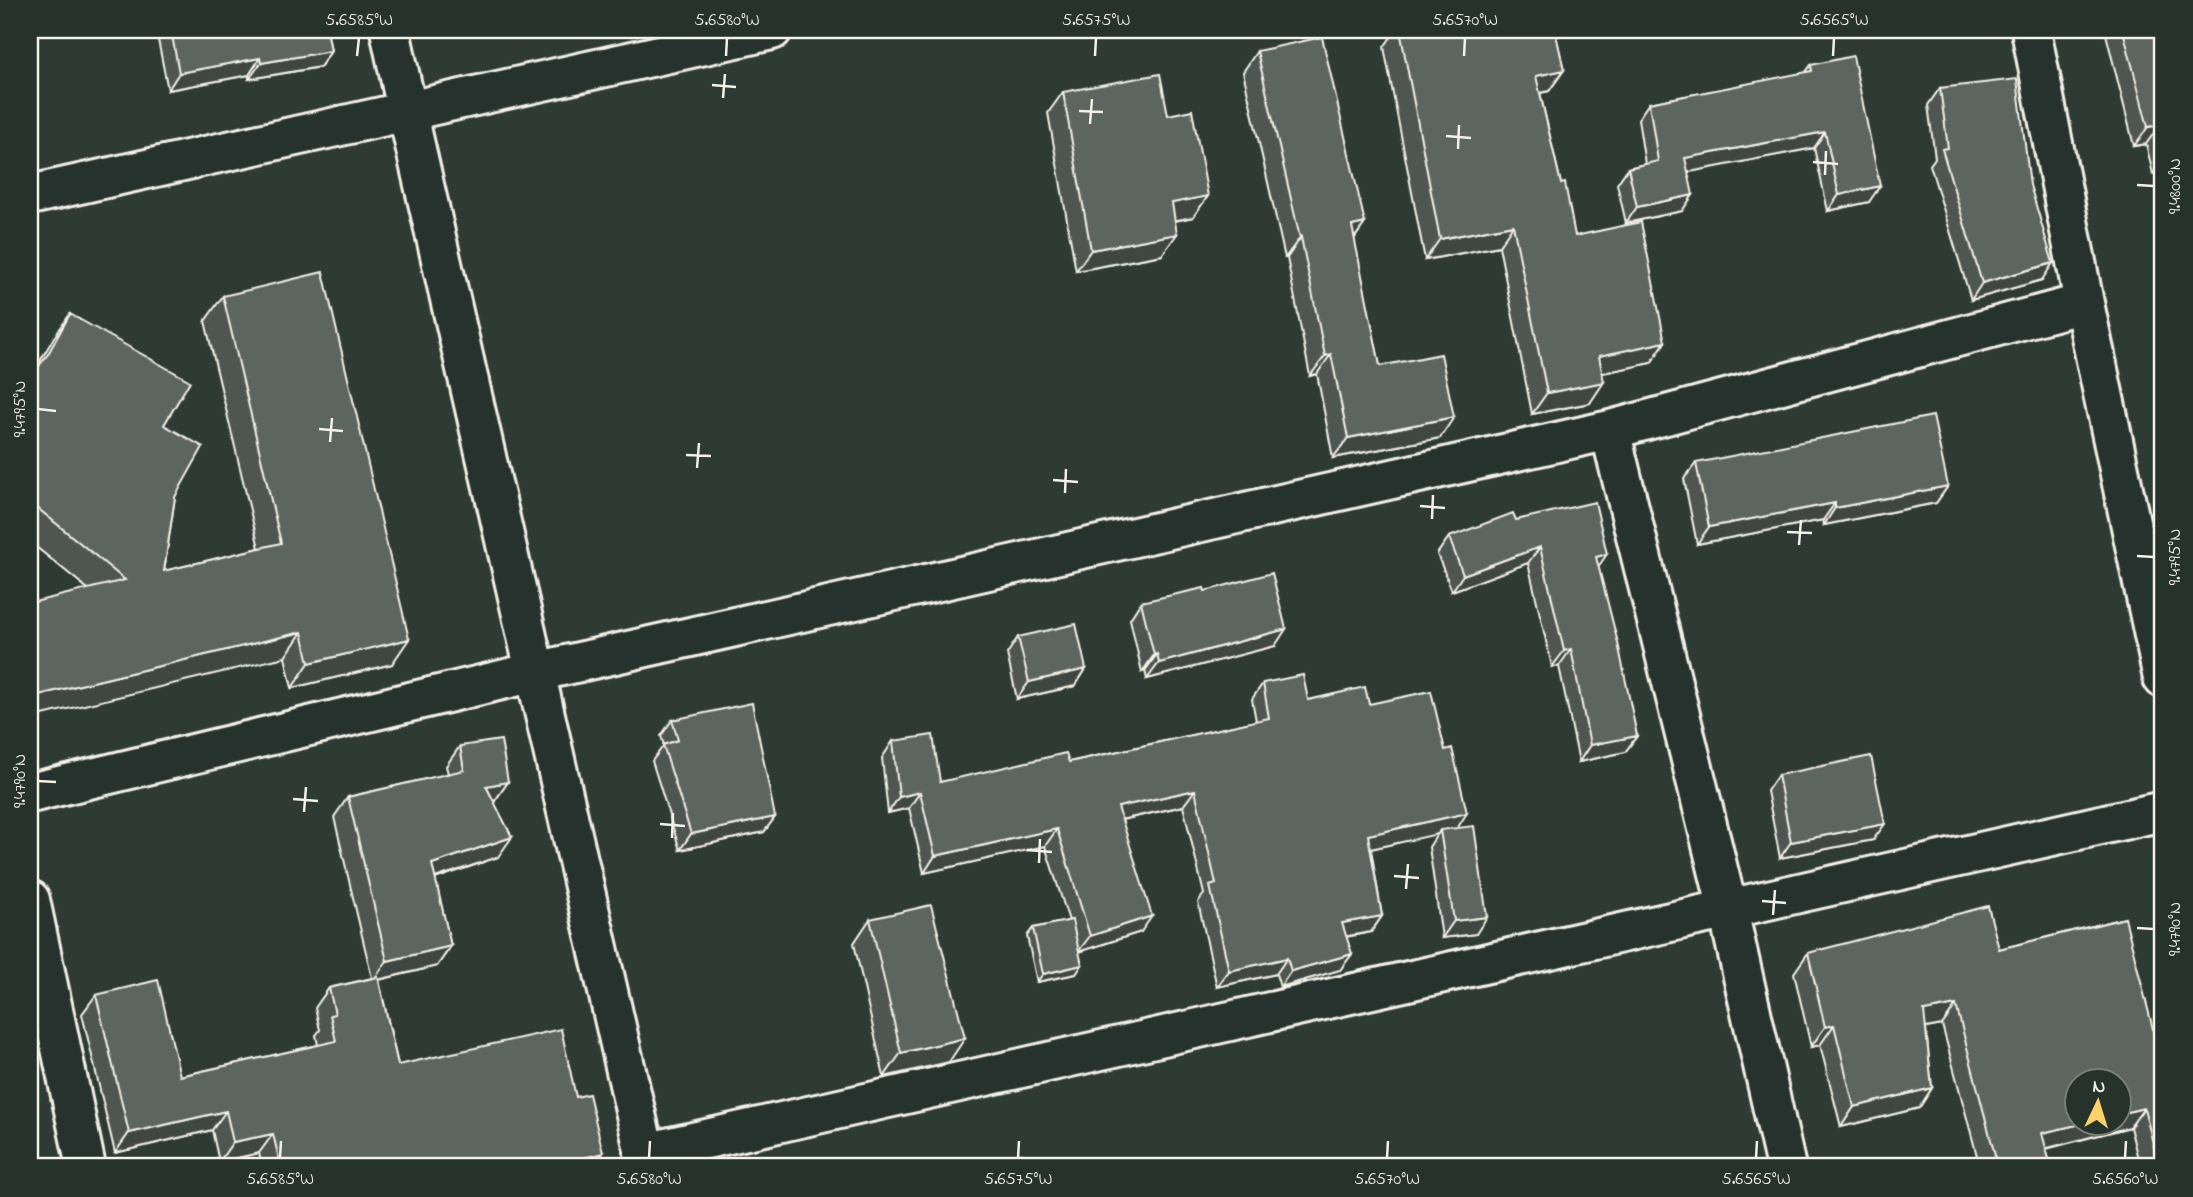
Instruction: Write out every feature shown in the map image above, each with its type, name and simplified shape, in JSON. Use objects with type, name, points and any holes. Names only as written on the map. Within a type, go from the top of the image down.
[{"type":"street","points":[[390,30],[646,1160],[2163,811]]},
{"type":"street","points":[[30,195],[772,30]]},
{"type":"street","points":[[2031,30],[2084,303],[2163,678]]},
{"type":"street","points":[[30,793],[535,672],[1610,430],[2084,303]]},
{"type":"street","points":[[1610,430],[1728,909],[1786,1167]]},
{"type":"street","points":[[30,900],[86,1167]]},
{"type":"building","points":[[171,30],[327,30],[331,51],[261,63],[260,58],[179,73]]},
{"type":"building","points":[[1400,30],[1456,30],[1456,33],[1469,30],[1555,30],[1564,70],[1536,76],[1561,184],[1565,183],[1575,236],[1641,222],[1665,342],[1599,356],[1604,382],[1547,393],[1513,225],[1440,239]]},
{"type":"building","points":[[2123,30],[2163,30],[2163,141],[2160,125],[2148,127]]},
{"type":"building","points":[[1322,37],[1365,223],[1352,226],[1380,366],[1441,354],[1454,417],[1348,438],[1331,354],[1325,356],[1301,237],[1257,51]]},
{"type":"building","points":[[1853,56],[1880,186],[1839,195],[1825,132],[1685,158],[1693,195],[1637,207],[1628,168],[1658,161],[1649,103],[1812,71],[1811,65]]},
{"type":"building","points":[[1160,74],[1168,115],[1192,110],[1208,196],[1172,203],[1177,234],[1091,250],[1063,92]]},
{"type":"building","points":[[2017,79],[2030,185],[2053,263],[1982,283],[1942,149],[1948,148],[1940,88]]},
{"type":"building","points":[[323,272],[409,639],[309,663],[302,632],[30,697],[30,603],[125,580],[30,502],[30,378],[48,354],[70,314],[190,381],[164,425],[203,447],[175,497],[164,571],[281,543],[223,296]]},
{"type":"building","points":[[1933,416],[1948,486],[1835,508],[1835,503],[1709,527],[1696,463]]},
{"type":"building","points":[[1595,502],[1607,554],[1596,557],[1618,643],[1637,736],[1590,745],[1571,649],[1564,651],[1540,547],[1463,575],[1449,537],[1513,513],[1516,520]]},
{"type":"building","points":[[1272,573],[1286,629],[1159,663],[1157,654],[1154,655],[1141,602],[1204,588],[1205,591]]},
{"type":"building","points":[[1076,624],[1086,669],[1029,682],[1018,637]]},
{"type":"building","points":[[1303,675],[1308,700],[1365,687],[1369,704],[1431,691],[1445,750],[1452,748],[1467,813],[1368,835],[1382,916],[1342,923],[1352,954],[1291,971],[1287,958],[1229,971],[1210,886],[1216,884],[1195,790],[1118,807],[1152,916],[1090,936],[1057,829],[935,856],[920,792],[899,797],[893,741],[933,735],[940,782],[1066,753],[1069,762],[1269,718],[1263,683]]},
{"type":"building","points":[[752,703],[775,817],[691,834],[663,745],[678,740],[672,720]]},
{"type":"building","points":[[501,740],[508,782],[486,786],[512,837],[432,864],[451,946],[387,961],[348,797],[464,770],[460,746]]},
{"type":"building","points":[[1871,756],[1885,824],[1791,842],[1778,775]]},
{"type":"building","points":[[1474,826],[1487,917],[1454,921],[1440,830]]},
{"type":"building","points":[[931,905],[965,1038],[901,1053],[870,919]]},
{"type":"building","points":[[1988,906],[1999,949],[2125,918],[2160,1057],[2163,1057],[2163,1167],[2159,1167],[2144,1108],[2134,1110],[2134,1068],[2064,1068],[2064,1128],[2042,1133],[2051,1167],[1998,1167],[1956,1005],[1924,1011],[1932,1088],[1854,1107],[1834,1025],[1825,1027],[1808,953]]},
{"type":"building","points":[[1072,920],[1082,965],[1043,974],[1033,928]]},
{"type":"building","points":[[378,977],[398,1065],[561,1029],[576,1097],[589,1094],[603,1153],[564,1163],[565,1167],[281,1167],[273,1134],[233,1142],[226,1111],[129,1133],[96,995],[158,980],[180,1076],[336,1041],[330,1015],[335,1014],[329,988]]},
{"type":"building","points":[[1022,1154],[1025,1167],[950,1167]]}]
